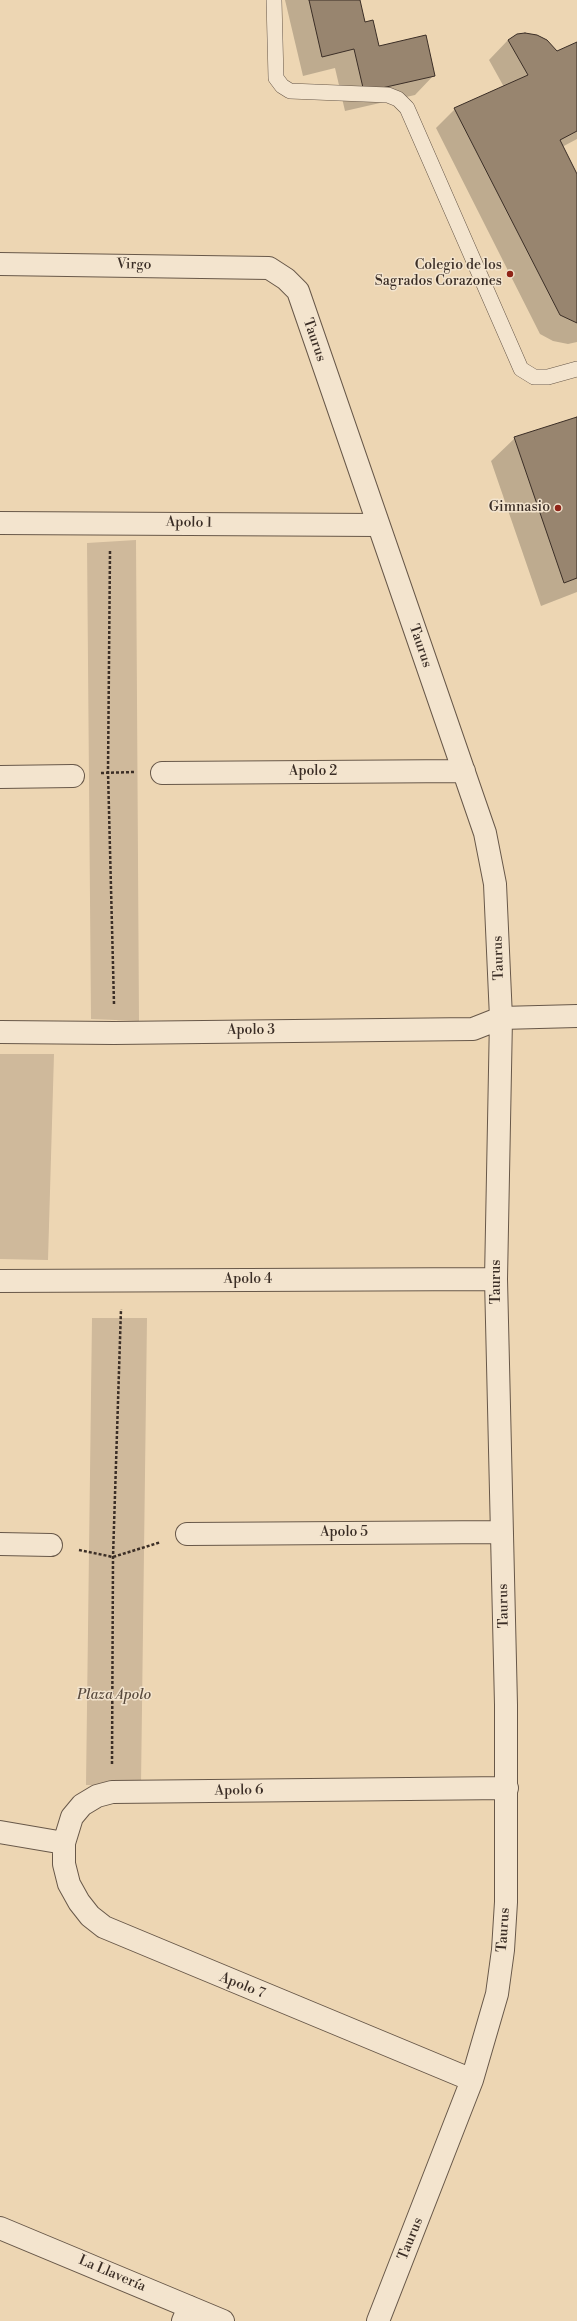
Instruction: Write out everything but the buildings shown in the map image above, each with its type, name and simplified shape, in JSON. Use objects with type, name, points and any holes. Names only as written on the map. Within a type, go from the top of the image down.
[{"type":"street","name":"Virgo","points":[[0,264],[269,268]]},
{"type":"street","name":"Taurus","points":[[269,268],[286,279],[298,291],[485,833],[495,884],[501,1018],[496,1279],[506,1788],[506,1902],[503,1950],[497,1994],[472,2080],[378,2321]]},
{"type":"street","name":"Apolo 1","points":[[0,523],[110,522],[378,525]]},
{"type":"street","name":"Apolo 2","points":[[162,773],[464,771]]},
{"type":"street","points":[[0,777],[73,776]]},
{"type":"street","name":"Apolo 3","points":[[0,1032],[114,1033],[473,1029],[501,1018],[577,1016]]},
{"type":"street","name":"Apolo 4","points":[[0,1281],[496,1279]]},
{"type":"street","name":"Apolo 5","points":[[187,1534],[502,1532]]},
{"type":"street","points":[[0,1544],[51,1545]]},
{"type":"street","name":"Apolo 6","points":[[64,1843],[72,1817],[82,1805],[96,1796],[112,1792],[506,1788]]},
{"type":"street","points":[[0,1832],[64,1843]]},
{"type":"street","name":"Apolo 7","points":[[64,1843],[64,1864],[69,1884],[79,1902],[90,1916],[104,1927],[472,2080]]},
{"type":"street","name":"La Llavería","points":[[0,2228],[186,2314],[223,2321]]},
{"type":"lane","points":[[274,0],[276,78],[279,82],[290,91],[388,95],[398,99],[407,108],[521,369],[534,376],[548,377],[577,369]]},
{"type":"path","points":[[110,522],[108,772],[114,1033]]},
{"type":"path","points":[[73,776],[108,772],[162,773]]},
{"type":"path","points":[[112,1792],[113,1557],[122,1281]]},
{"type":"path","points":[[51,1545],[113,1557],[187,1534]]},
{"type":"green space","points":[[136,540],[139,1021],[91,1019],[87,543]]},
{"type":"green space","points":[[0,1054],[54,1054],[48,1260],[0,1259]]},
{"type":"green space","name":"Plaza Apolo","points":[[92,1318],[147,1318],[141,1785],[86,1785]]},
{"type":"place","name":"Colegio de los Sagrados Corazones","points":[[510,274]]},
{"type":"place","name":"Gimnasio","points":[[558,508]]}]
